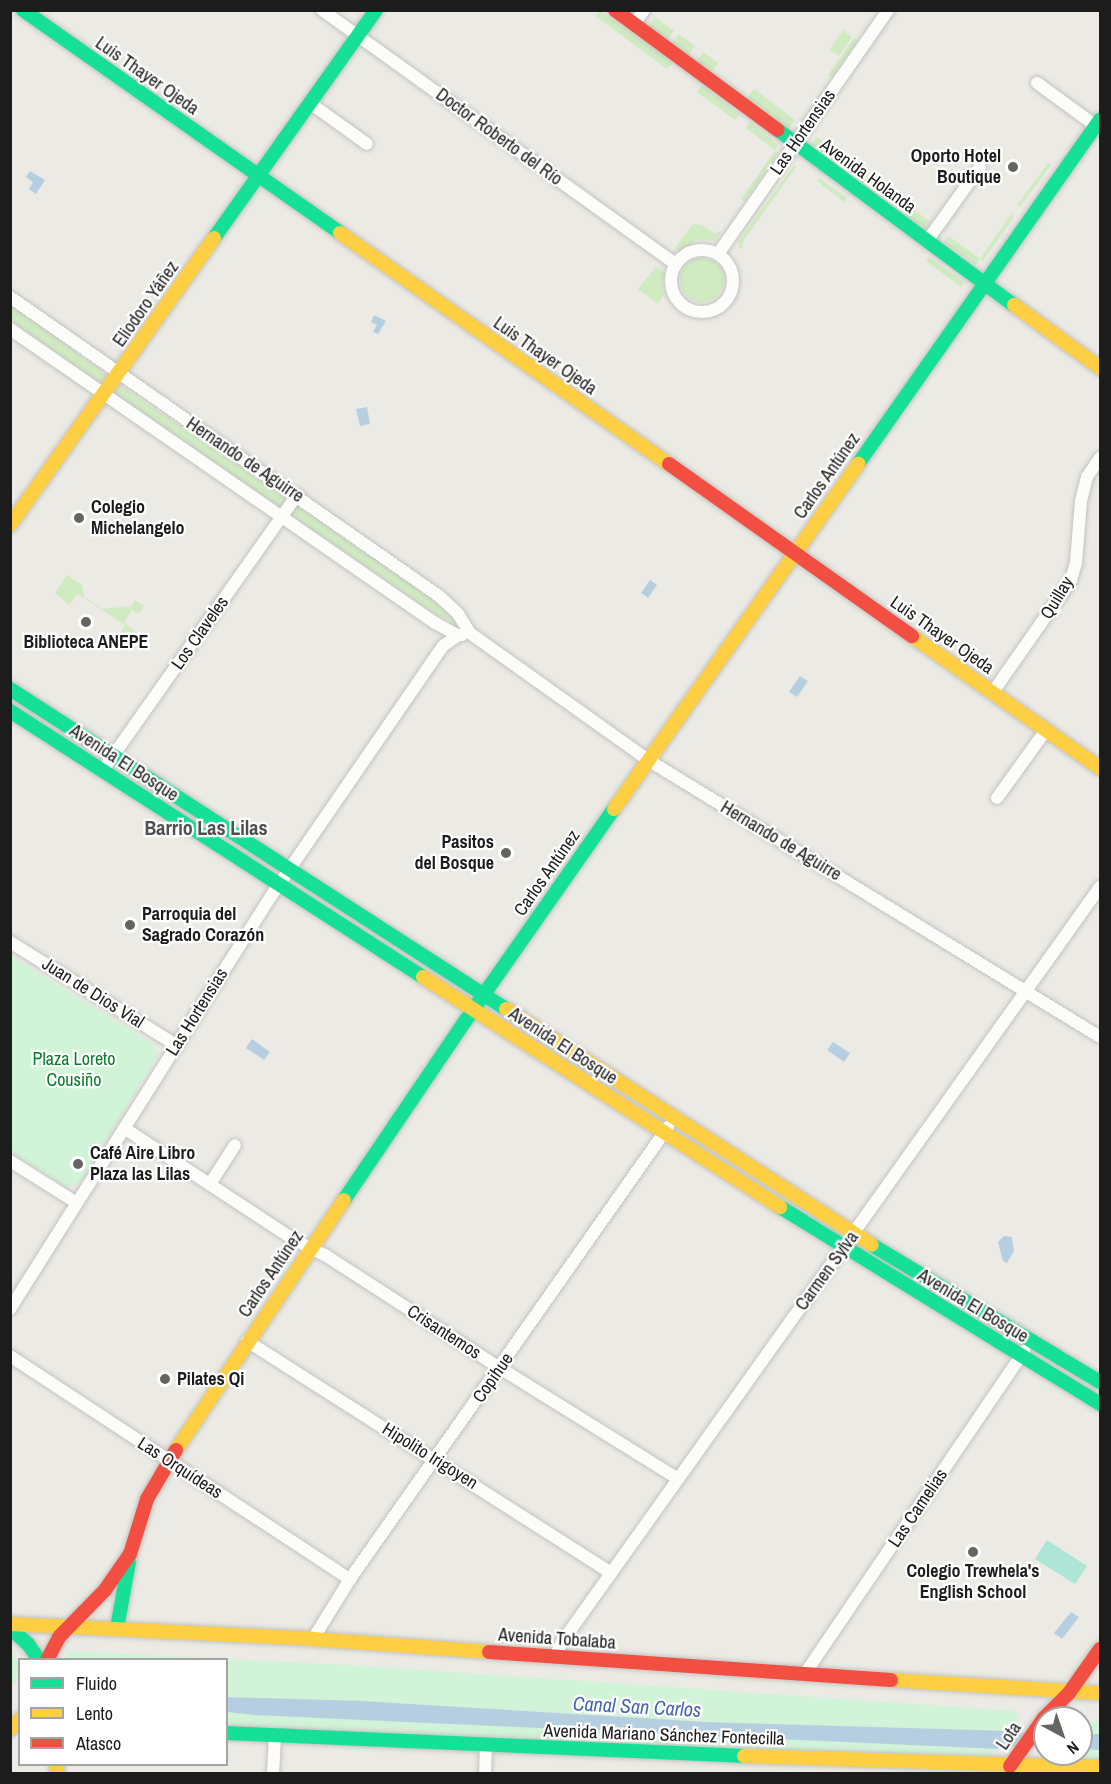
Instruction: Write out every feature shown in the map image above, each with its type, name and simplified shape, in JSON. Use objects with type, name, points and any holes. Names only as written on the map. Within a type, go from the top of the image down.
[{"type":"street","name":"Luis Thayer Ojeda","points":[[23,10],[1101,768]]},
{"type":"street","name":"Doctor Roberto del Río","points":[[322,10],[676,264]]},
{"type":"street","name":"Eliodoro Yáñez","points":[[10,525],[376,10]]},
{"type":"street","name":"Avenida Holanda","points":[[615,10],[794,145],[1101,368]]},
{"type":"street","points":[[634,24],[644,10]]},
{"type":"street","name":"Las Hortensias","points":[[718,254],[888,10]]},
{"type":"street","points":[[1037,83],[1098,123]]},
{"type":"street","points":[[310,103],[367,144]]},
{"type":"street","name":"Carlos Antúnez","points":[[47,1658],[52,1647],[68,1627],[105,1590],[130,1554],[147,1499],[169,1460],[247,1341],[473,1009],[1098,123]]},
{"type":"street","points":[[927,241],[980,167]]},
{"type":"street","points":[[700,250],[718,254],[731,270],[732,290],[727,300],[709,311],[689,309],[674,294],[672,273],[676,264],[691,252],[700,250]]},
{"type":"street","name":"Hernando de Aguirre","points":[[10,297],[446,601],[458,614],[464,634]]},
{"type":"street","name":"Hernando de Aguirre","points":[[10,329],[435,623],[464,634],[648,760],[1101,1037]]},
{"type":"street","name":"Quillay","points":[[993,692],[1071,580],[1076,562],[1081,501],[1087,477],[1101,458]]},
{"type":"street","name":"Los Claveles","points":[[103,770],[297,495]]},
{"type":"street","name":"Las Hortensias","points":[[10,1309],[289,869],[443,646],[464,634]]},
{"type":"street","name":"Avenida El Bosque","points":[[10,689],[853,1233],[1101,1382]]},
{"type":"street","name":"Avenida El Bosque","points":[[10,711],[843,1247],[1101,1404]]},
{"type":"street","points":[[997,798],[1046,730]]},
{"type":"street","name":"Carmen Sylva","points":[[555,1656],[611,1573],[1101,887]]},
{"type":"street","name":"Juan de Dios Vial","points":[[10,942],[176,1045]]},
{"type":"street","name":"Copihue","points":[[313,1639],[351,1580],[675,1118]]},
{"type":"street","name":"Crisantemos","points":[[124,1128],[678,1479]]},
{"type":"street","points":[[210,1184],[236,1145]]},
{"type":"street","points":[[10,1161],[77,1203]]},
{"type":"street","name":"Las Camelias","points":[[804,1675],[1031,1340]]},
{"type":"street","name":"Hipolito Irigoyen","points":[[247,1341],[611,1573]]},
{"type":"street","name":"Las Orquídeas","points":[[10,1356],[351,1580]]},
{"type":"street","points":[[117,1629],[130,1554]]},
{"type":"street","points":[[10,1626],[38,1658]]},
{"type":"street","name":"Avenida Tobalaba","points":[[10,1626],[313,1639],[804,1675],[1069,1693],[1101,1693]]},
{"type":"street","name":"Lota","points":[[1059,1706],[1101,1649]]},
{"type":"street","name":"Lota","points":[[1063,1706],[1069,1693]]},
{"type":"street","name":"Avenida Mariano Sánchez Fontecilla","points":[[228,1733],[1007,1770],[1101,1767]]},
{"type":"street","points":[[273,1773],[275,1735]]},
{"type":"street","name":"Lota","points":[[1007,1770],[1033,1741]]},
{"type":"street","points":[[484,1773],[486,1746]]},
{"type":"green space","points":[[600,11],[673,62],[667,69],[595,16]]},
{"type":"green space","points":[[655,17],[674,31],[667,41],[648,28]]},
{"type":"green space","points":[[843,30],[852,37],[839,56],[829,50]]},
{"type":"green space","points":[[679,34],[695,46],[688,56],[671,45]]},
{"type":"green space","points":[[854,38],[858,41],[832,78],[828,75]]},
{"type":"green space","points":[[703,52],[718,63],[711,72],[696,62]]},
{"type":"green space","points":[[702,85],[739,114],[735,120],[697,92]]},
{"type":"green space","points":[[754,89],[795,120],[789,128],[747,98]]},
{"type":"green space","points":[[750,122],[778,145],[775,150],[746,128]]},
{"type":"green space","points":[[817,137],[837,152],[831,160],[811,145]]},
{"type":"green space","points":[[775,151],[778,153],[744,202],[741,199]]},
{"type":"green space","points":[[841,155],[864,172],[858,179],[836,163]]},
{"type":"green space","points":[[1048,163],[1051,165],[1020,207],[1017,205]]},
{"type":"green space","points":[[794,165],[796,167],[742,243],[743,249],[739,248],[739,241]]},
{"type":"green space","points":[[866,174],[890,192],[885,199],[860,181]]},
{"type":"green space","points":[[819,178],[847,198],[844,202],[817,181]]},
{"type":"green space","points":[[896,196],[937,227],[932,234],[891,204]]},
{"type":"green space","points":[[1011,214],[1014,217],[983,261],[980,259]]},
{"type":"green space","points":[[693,224],[702,225],[716,234],[718,231],[721,233],[715,241],[697,240],[679,251],[675,248]]},
{"type":"green space","points":[[949,236],[980,259],[976,265],[944,242]]},
{"type":"green space","points":[[929,257],[964,282],[961,287],[926,261]]},
{"type":"green space","points":[[702,258],[717,265],[724,280],[717,295],[702,302],[687,295],[680,280],[687,265]]},
{"type":"green space","points":[[656,267],[666,273],[662,283],[664,295],[658,304],[638,289]]},
{"type":"green space","points":[[11,305],[133,394],[443,606],[456,623],[436,615],[85,374],[11,320]]},
{"type":"green space","points":[[67,575],[82,585],[84,597],[103,609],[131,606],[135,600],[144,606],[139,614],[132,610],[124,622],[135,631],[128,641],[119,635],[125,625],[78,594],[69,605],[55,593]]},
{"type":"green space","name":"Plaza Loreto Cousiño","points":[[11,956],[153,1044],[158,1055],[81,1182],[68,1187],[11,1153]]},
{"type":"green space","points":[[10,1649],[18,1661],[16,1683],[11,1683]]},
{"type":"green space","points":[[68,1651],[208,1658],[66,1658]]},
{"type":"green space","points":[[228,1659],[367,1666],[1017,1711],[1020,1719],[1011,1731],[932,1729],[706,1722],[362,1701],[228,1697]]},
{"type":"green space","points":[[228,1712],[998,1749],[987,1757],[810,1757],[228,1724]]},
{"type":"green space","points":[[1093,1722],[1100,1722],[1100,1734],[1093,1734]]},
{"type":"green space","points":[[1093,1750],[1100,1750],[1100,1761],[1093,1761]]},
{"type":"shaded area","points":[[30,171],[45,180],[36,194],[29,189],[33,182],[26,177]]},
{"type":"shaded area","points":[[374,315],[386,321],[378,334],[373,332],[377,325],[371,322]]},
{"type":"shaded area","points":[[367,407],[370,424],[360,426],[356,409]]},
{"type":"shaded area","points":[[650,580],[657,585],[648,598],[641,593]]},
{"type":"shaded area","points":[[800,676],[808,681],[797,697],[789,692]]},
{"type":"shaded area","points":[[252,1039],[270,1052],[264,1060],[246,1048]]},
{"type":"shaded area","points":[[833,1042],[850,1053],[844,1062],[827,1050]]},
{"type":"shaded area","points":[[1004,1236],[1012,1237],[1014,1251],[1007,1263],[1003,1261],[998,1242]]},
{"type":"shaded area","points":[[1047,1540],[1087,1566],[1075,1584],[1035,1559]]},
{"type":"shaded area","points":[[1071,1612],[1079,1617],[1062,1639],[1054,1633]]},
{"type":"shaded area","points":[[228,1697],[362,1701],[706,1722],[1011,1731],[998,1749],[228,1712]]},
{"type":"shaded area","points":[[1093,1734],[1100,1734],[1100,1750],[1093,1750]]},
{"type":"waterway","name":"Canal San Carlos","points":[[987,1739],[1033,1740]]},
{"type":"traffic: fast","points":[[23,10],[340,233]]},
{"type":"traffic: fast","points":[[214,238],[376,10]]},
{"type":"traffic: fast","points":[[858,464],[1100,120]]},
{"type":"traffic: fast","points":[[778,130],[1014,305]]},
{"type":"traffic: fast","points":[[10,689],[506,1009]]},
{"type":"traffic: fast","points":[[10,711],[423,977]]},
{"type":"traffic: fast","points":[[344,1200],[466,1020],[614,809]]},
{"type":"traffic: fast","points":[[780,1207],[1100,1404]]},
{"type":"traffic: fast","points":[[872,1245],[1100,1382]]},
{"type":"traffic: fast","points":[[117,1628],[129,1562]]},
{"type":"traffic: fast","points":[[10,1628],[28,1644],[38,1658]]},
{"type":"traffic: fast","points":[[228,1733],[744,1756]]},
{"type":"traffic: slow","points":[[340,233],[669,464]]},
{"type":"traffic: slow","points":[[10,525],[214,238]]},
{"type":"traffic: slow","points":[[1014,305],[1100,368]]},
{"type":"traffic: slow","points":[[614,809],[858,464]]},
{"type":"traffic: slow","points":[[912,636],[1100,768]]},
{"type":"traffic: slow","points":[[423,977],[780,1207]]},
{"type":"traffic: slow","points":[[506,1009],[872,1245]]},
{"type":"traffic: slow","points":[[176,1450],[344,1200]]},
{"type":"traffic: slow","points":[[10,1624],[313,1639],[489,1652]]},
{"type":"traffic: slow","points":[[891,1680],[1100,1693]]},
{"type":"traffic: slow","points":[[10,1729],[18,1721]]},
{"type":"traffic: slow","points":[[744,1756],[1100,1767]]},
{"type":"traffic: slow","points":[[57,1766],[57,1774]]},
{"type":"traffic: jam","points":[[615,10],[778,130]]},
{"type":"traffic: jam","points":[[669,464],[912,636]]},
{"type":"traffic: jam","points":[[48,1658],[59,1637],[105,1590],[130,1554],[147,1499],[176,1450]]},
{"type":"traffic: jam","points":[[1010,1766],[1044,1718],[1069,1693],[1100,1649]]},
{"type":"traffic: jam","points":[[489,1652],[891,1680]]},
{"type":"place","name":"Oporto Hotel Boutique","points":[[1013,167]]},
{"type":"place","name":"Colegio Michelangelo","points":[[79,518]]},
{"type":"place","name":"Biblioteca ANEPE","points":[[86,622]]},
{"type":"place","name":"Pasitos del Bosque","points":[[506,853]]},
{"type":"place","name":"Parroquia del Sagrado Corazón","points":[[130,925]]},
{"type":"place","name":"Café Aire Libro Plaza las Lilas","points":[[78,1164]]},
{"type":"place","name":"Pilates Qi","points":[[165,1379]]},
{"type":"place","name":"Colegio Trewhela's English School","points":[[973,1552]]},
{"type":"district","name":"Barrio Las Lilas","points":[[206,827]]}]
